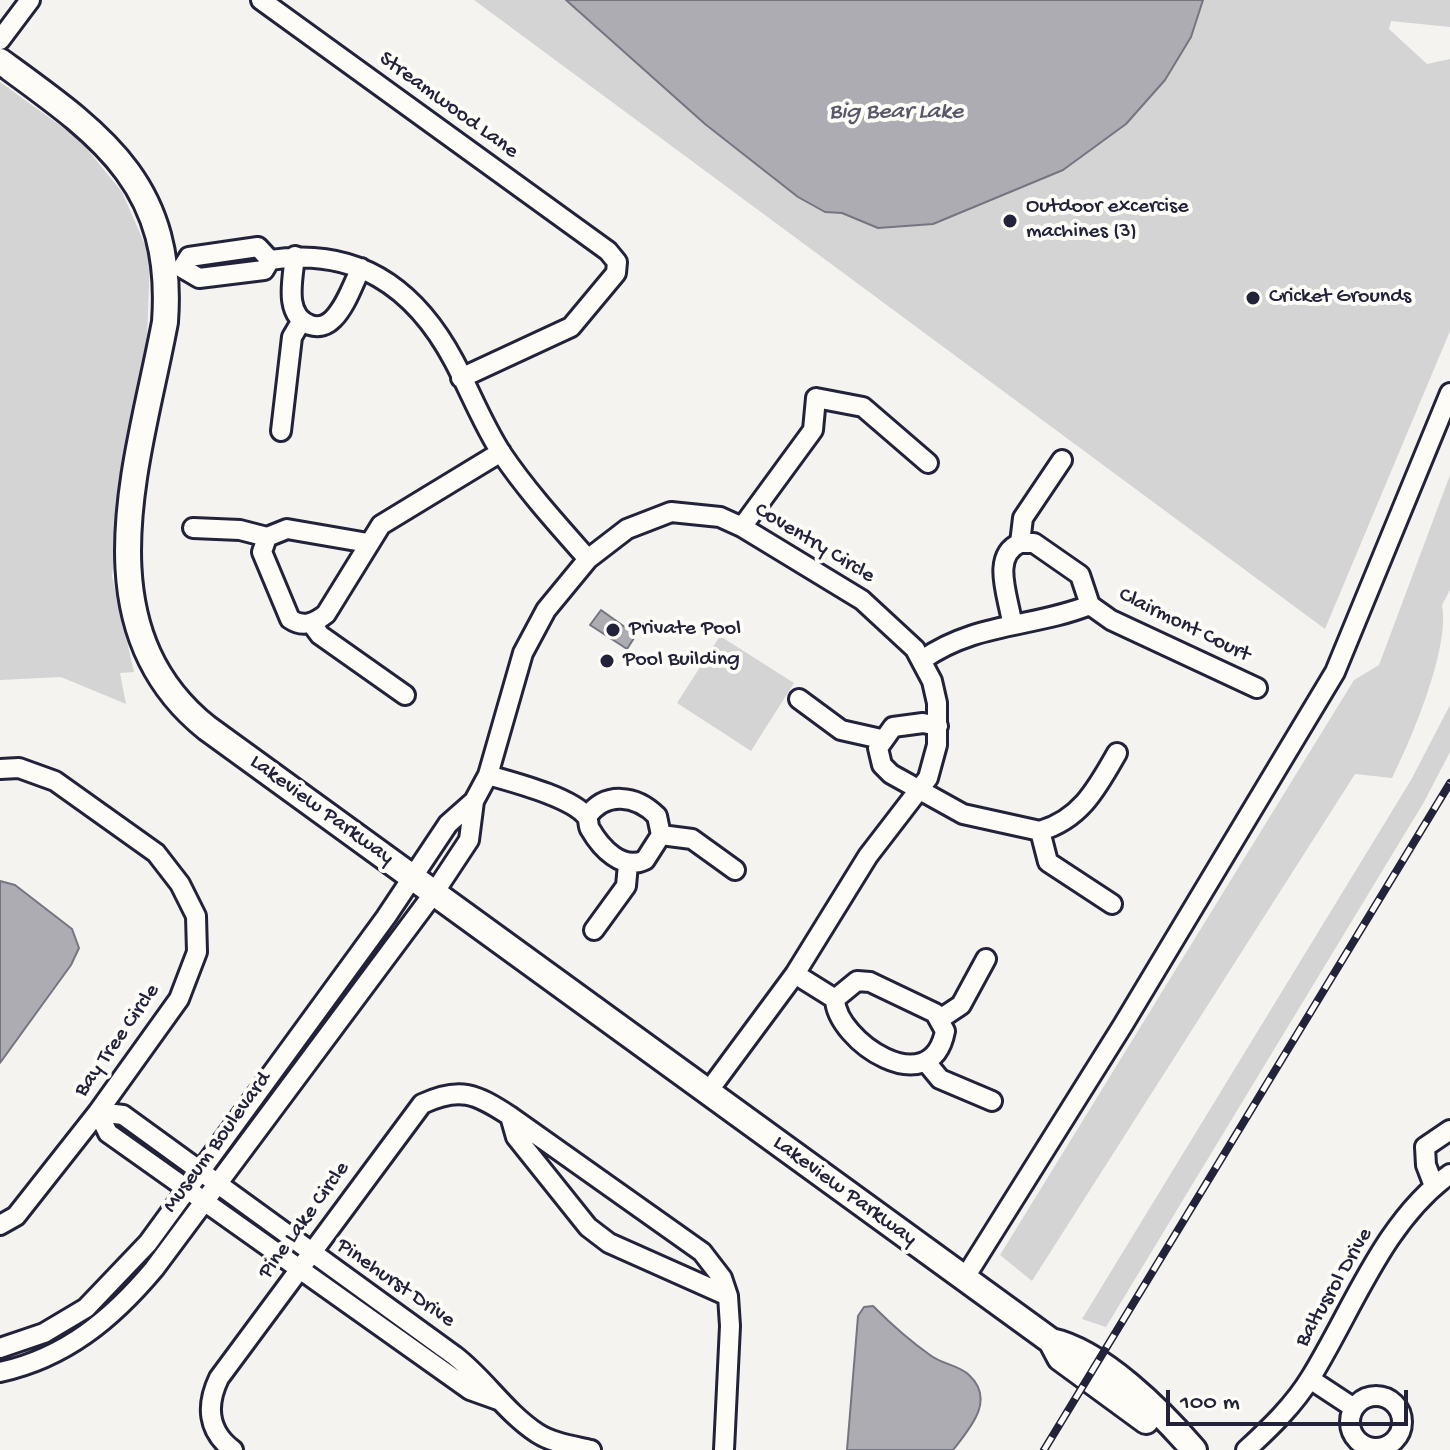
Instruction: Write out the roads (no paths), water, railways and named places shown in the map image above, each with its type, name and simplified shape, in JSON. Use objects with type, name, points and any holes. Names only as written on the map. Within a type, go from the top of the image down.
[{"type":"street","points":[[0,40],[30,0]]},
{"type":"street","name":"Streamwood Lane","points":[[261,0],[608,251],[617,262],[616,273],[571,327],[461,378]]},
{"type":"street","name":"Lakeview Parkway","points":[[0,61],[107,144],[143,196],[161,247],[174,270],[126,542],[126,572],[142,641],[157,670],[199,722],[964,1279],[1051,1341],[1070,1345],[1140,1396],[1194,1450]]},
{"type":"street","points":[[174,270],[189,257],[258,247],[270,260],[316,255],[361,268],[397,289],[427,318],[501,452],[588,559]]},
{"type":"street","points":[[295,256],[294,311],[302,320],[317,326],[331,322],[361,268]]},
{"type":"street","points":[[281,431],[292,337],[302,320]]},
{"type":"street","points":[[964,1279],[1123,1025],[1335,672],[1450,393]]},
{"type":"street","points":[[742,527],[813,430],[816,398],[863,407],[928,463]]},
{"type":"street","points":[[267,537],[262,552],[285,611],[295,623],[311,623],[326,614],[381,525],[501,452]]},
{"type":"street","points":[[1012,623],[1003,563],[1006,553],[1020,543],[1023,518],[1062,460]]},
{"type":"street","name":"Coventry Circle","points":[[412,877],[448,824],[474,801],[488,775],[523,653],[546,610],[588,559],[627,529],[671,512],[720,517],[742,527],[862,600],[888,621],[922,660],[932,681],[938,726],[934,761],[920,790],[868,856],[795,974],[707,1093]]},
{"type":"street","points":[[193,528],[240,530],[267,537],[287,529],[368,543]]},
{"type":"street","name":"Clairmont Court","points":[[1020,543],[1034,543],[1080,575],[1090,605],[1111,620],[1257,688]]},
{"type":"street","name":"Clairmont Court","points":[[922,660],[964,636],[1090,605]]},
{"type":"street","points":[[311,623],[320,635],[405,695]]},
{"type":"street","points":[[799,699],[841,730],[881,739]]},
{"type":"street","points":[[938,726],[923,723],[893,727],[881,739],[878,748],[882,765],[963,814],[1040,831],[1059,825],[1080,810],[1117,753]]},
{"type":"street","name":"Bay Tree Circle","points":[[0,769],[19,768],[55,781],[156,853],[180,884],[196,916],[197,952],[179,999],[98,1112],[16,1216],[0,1225]]},
{"type":"street","points":[[488,775],[542,789],[587,817],[600,842],[617,860],[628,864],[645,860],[661,835],[657,816],[633,800],[614,798],[601,803],[587,817]]},
{"type":"street","name":"Coventry Circle","points":[[434,893],[469,840],[474,801]]},
{"type":"street","points":[[1040,831],[1048,862],[1112,904]]},
{"type":"street","points":[[661,835],[692,839],[735,870]]},
{"type":"street","points":[[594,930],[626,886],[628,864]]},
{"type":"street","name":"Museum Boulevard","points":[[0,1348],[44,1333],[86,1308],[148,1243],[412,877]]},
{"type":"street","name":"Museum Boulevard","points":[[0,1372],[43,1358],[89,1334],[129,1299],[434,893]]},
{"type":"street","points":[[940,1019],[961,1005],[986,959]]},
{"type":"street","points":[[795,974],[835,999]]},
{"type":"street","points":[[857,981],[870,982],[935,1013],[940,1019],[943,1037],[926,1062],[904,1065],[872,1050],[836,1008],[835,999],[857,981]]},
{"type":"street","points":[[926,1062],[940,1079],[992,1101]]},
{"type":"street","name":"Pine Lake Circle","points":[[233,1450],[214,1430],[210,1397],[219,1378],[422,1104],[455,1092],[483,1099],[510,1116],[702,1252],[722,1278],[728,1296],[730,1326],[724,1450]]},
{"type":"street","name":"Pinehurst Drive","points":[[98,1112],[123,1115],[311,1255],[455,1356],[482,1376],[498,1400],[538,1435],[591,1450]]},
{"type":"street","name":"Pinehurst Drive","points":[[98,1112],[108,1133],[186,1190],[470,1390],[498,1400]]},
{"type":"street","points":[[510,1116],[516,1137],[588,1227],[609,1243],[728,1296]]},
{"type":"street","points":[[1434,1186],[1426,1165],[1425,1147],[1450,1130]]},
{"type":"street","name":"Baltusrol Drive","points":[[1246,1450],[1277,1421],[1310,1379],[1384,1249],[1434,1186],[1450,1174]]},
{"type":"street","name":"Lakeview Parkway","points":[[1051,1341],[1060,1358],[1130,1409],[1176,1450]]},
{"type":"street","points":[[1310,1379],[1354,1408]]},
{"type":"water","name":"Big Bear Lake","points":[[566,0],[1203,0],[1191,37],[1165,80],[1126,124],[1063,170],[933,224],[878,228],[842,213],[825,212],[798,197],[705,124]]},
{"type":"water","name":"Private Pool","points":[[601,610],[636,635],[627,649],[590,625]]},
{"type":"water","points":[[0,881],[15,885],[72,929],[79,948],[71,965],[0,1063]]},
{"type":"water","points":[[873,1306],[923,1350],[965,1372],[977,1384],[980,1394],[978,1414],[953,1450],[847,1450],[858,1316],[864,1307]]},
{"type":"railway","points":[[1044,1450],[1450,783]]},
{"type":"place","name":"Outdoor excercise machines (3)","points":[[1010,221]]},
{"type":"place","name":"Cricket Grounds","points":[[1253,298]]},
{"type":"place","name":"Private Pool","points":[[613,630]]},
{"type":"place","name":"Pool Building","points":[[607,661]]}]
